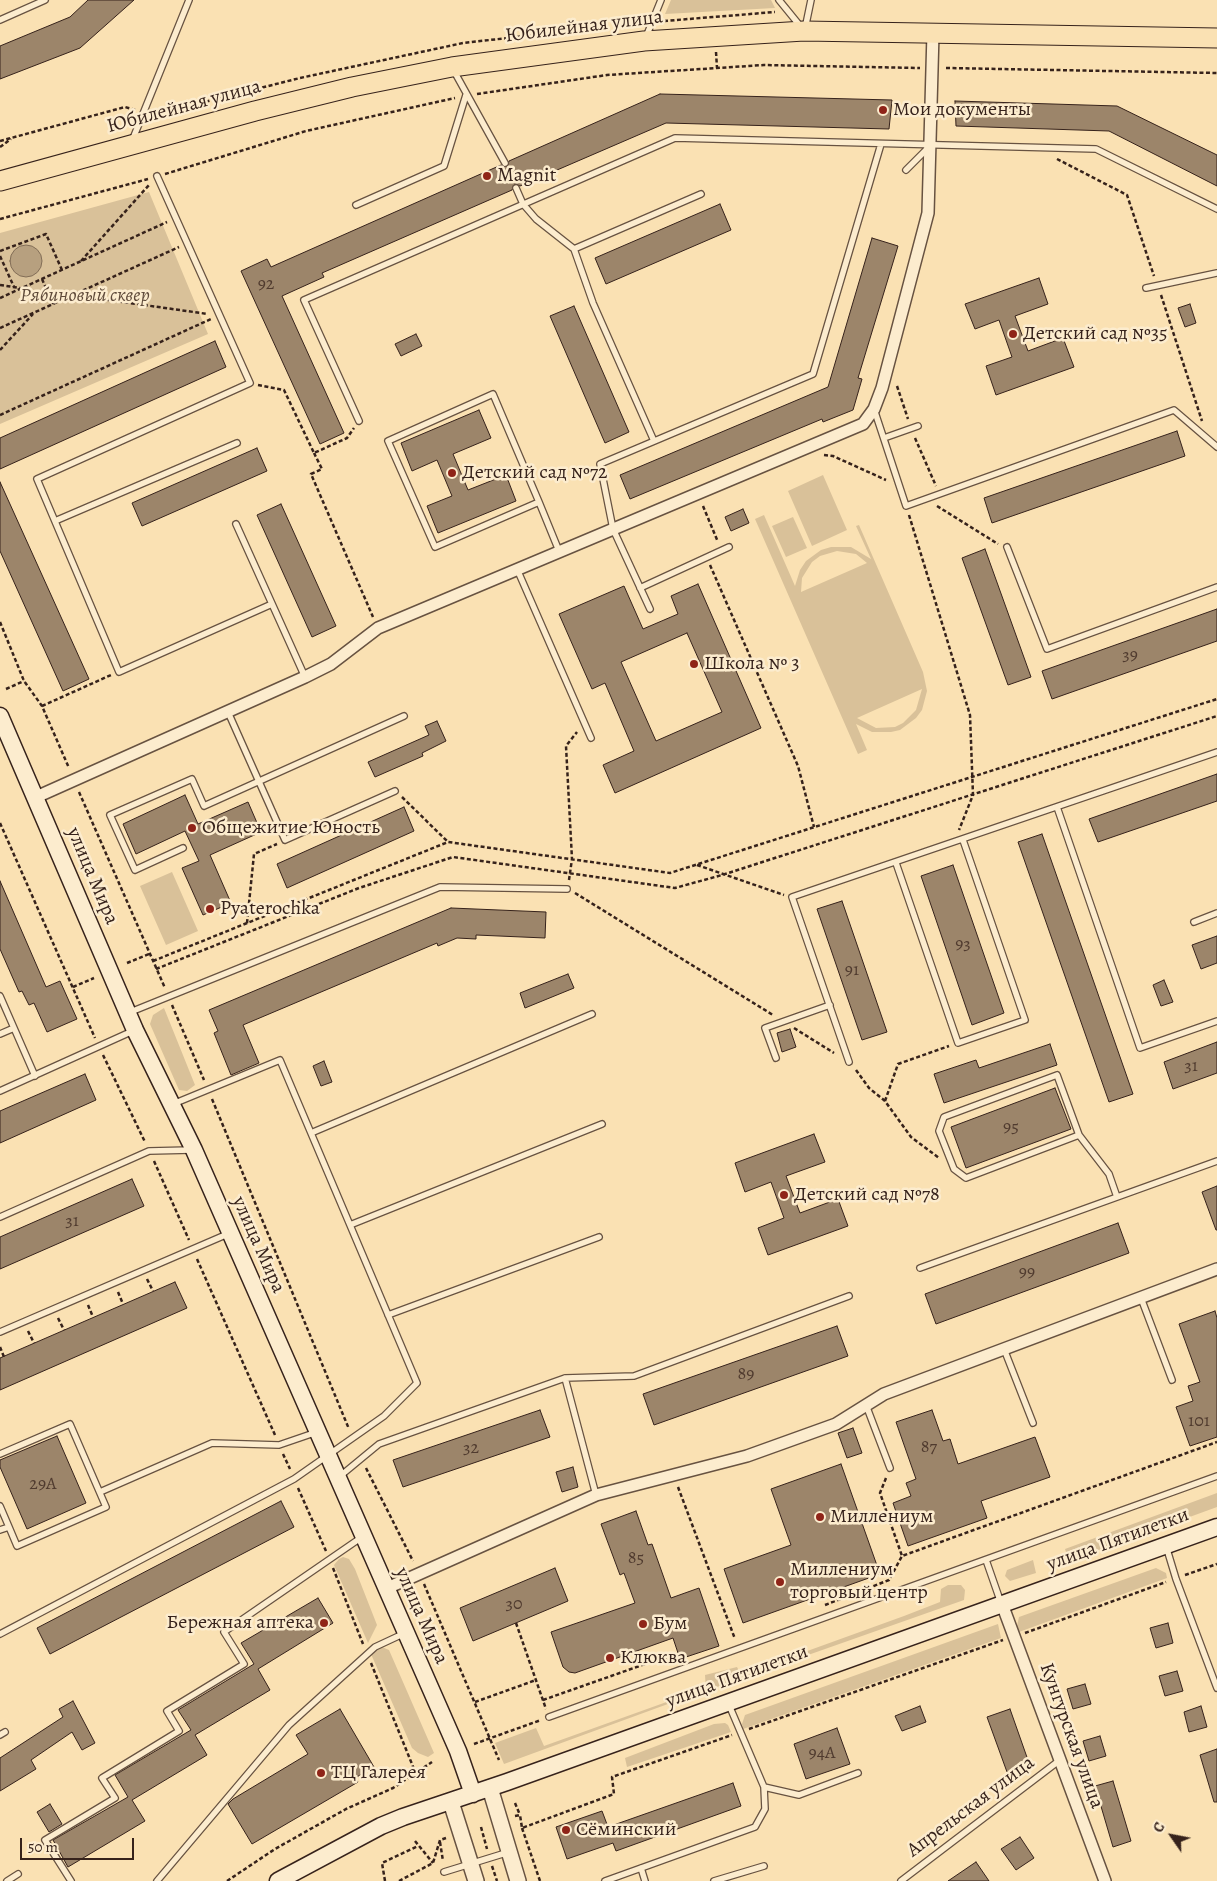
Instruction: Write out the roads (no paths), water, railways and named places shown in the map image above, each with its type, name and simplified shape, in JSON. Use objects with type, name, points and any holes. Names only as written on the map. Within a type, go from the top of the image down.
[{"type":"main road","name":"Юбилейная улица","points":[[0,181],[335,91],[452,67],[644,41],[804,31],[1217,38]]},
{"type":"main road","name":"улица Мира","points":[[0,716],[128,1012],[194,1150],[362,1537],[458,1751],[473,1794]]},
{"type":"main road","name":"улица Пятилетки","points":[[278,1881],[381,1826],[1217,1527]]},
{"type":"street","points":[[34,798],[306,677],[331,664],[378,628],[862,424],[874,409],[882,388],[928,213],[933,33]]},
{"type":"street","points":[[385,1589],[596,1495],[747,1456],[836,1424],[884,1394],[1217,1269]]},
{"type":"street","name":"Кунгурская улица","points":[[1002,1604],[1104,1881]]},
{"type":"street","points":[[490,1788],[518,1881]]},
{"type":"street","points":[[451,1802],[476,1881]]},
{"type":"lane","points":[[0,20],[45,0]]},
{"type":"lane","points":[[130,145],[188,0]]},
{"type":"lane","points":[[644,41],[661,0]]},
{"type":"lane","points":[[779,0],[804,31]]},
{"type":"lane","points":[[804,31],[811,0]]},
{"type":"lane","points":[[452,67],[505,163]]},
{"type":"lane","points":[[356,205],[444,166],[466,95]]},
{"type":"lane","points":[[359,421],[304,300],[675,138],[1096,149],[1217,209]]},
{"type":"lane","points":[[650,609],[613,528],[600,464],[813,374],[881,144]]},
{"type":"lane","points":[[906,170],[931,145]]},
{"type":"lane","points":[[157,176],[250,383],[37,479],[119,672],[272,604]]},
{"type":"lane","points":[[516,188],[523,204],[536,218],[574,249],[593,303],[654,441]]},
{"type":"lane","points":[[574,249],[701,194]]},
{"type":"lane","points":[[1146,288],[1217,273]]},
{"type":"lane","points":[[539,502],[435,547],[388,441],[493,394],[539,502],[559,551]]},
{"type":"lane","points":[[874,409],[906,506],[1174,410],[1217,447]]},
{"type":"lane","points":[[884,438],[918,426]]},
{"type":"lane","points":[[55,521],[237,443]]},
{"type":"lane","points":[[236,524],[306,677]]},
{"type":"lane","points":[[640,588],[729,546]]},
{"type":"lane","points":[[1007,547],[1047,649],[1217,587]]},
{"type":"lane","points":[[517,569],[591,738]]},
{"type":"lane","points":[[228,712],[285,840],[395,791]]},
{"type":"lane","points":[[183,848],[135,870],[110,815],[192,779],[204,806],[404,716]]},
{"type":"lane","points":[[849,1062],[792,897],[1217,752]]},
{"type":"lane","points":[[1058,807],[1140,1048],[1217,1021]]},
{"type":"lane","points":[[896,862],[958,1043],[1025,1020],[963,840]]},
{"type":"lane","points":[[128,1012],[440,887],[567,889]]},
{"type":"lane","points":[[1194,922],[1217,914]]},
{"type":"lane","points":[[0,996],[35,1076]]},
{"type":"lane","points":[[776,1058],[765,1028],[830,1005]]},
{"type":"lane","points":[[311,1133],[592,1014]]},
{"type":"lane","points":[[0,1034],[14,1028]]},
{"type":"lane","points":[[0,1091],[136,1030]]},
{"type":"lane","points":[[0,1634],[294,1479],[384,1416],[417,1383],[280,1060],[173,1104]]},
{"type":"lane","points":[[1080,1135],[966,1178],[954,1169],[939,1131],[944,1117],[1057,1075],[1080,1135],[1108,1174],[1117,1197]]},
{"type":"lane","points":[[350,1225],[602,1124]]},
{"type":"lane","points":[[0,1217],[150,1152],[194,1150]]},
{"type":"lane","points":[[920,1268],[1217,1161]]},
{"type":"lane","points":[[0,1332],[230,1233]]},
{"type":"lane","points":[[388,1315],[599,1237]]},
{"type":"lane","points":[[337,1478],[379,1444],[565,1378],[634,1376],[850,1296]]},
{"type":"lane","points":[[1141,1298],[1172,1380]]},
{"type":"lane","points":[[1004,1349],[1033,1423]]},
{"type":"lane","points":[[565,1378],[596,1495]]},
{"type":"lane","points":[[866,1405],[890,1468]]},
{"type":"lane","points":[[0,1454],[70,1424],[106,1507],[17,1546],[0,1506]]},
{"type":"lane","points":[[100,1492],[212,1443],[279,1445],[317,1432]]},
{"type":"lane","points":[[550,1717],[1217,1476]]},
{"type":"lane","points":[[0,1530],[9,1527]]},
{"type":"lane","points":[[71,1881],[45,1840],[114,1798],[102,1778],[179,1731],[167,1711],[244,1664],[224,1632],[362,1537]]},
{"type":"lane","points":[[1166,1546],[1176,1579],[1217,1688]]},
{"type":"lane","points":[[986,1560],[1002,1604]]},
{"type":"lane","points":[[156,1881],[289,1725],[375,1647],[405,1633]]},
{"type":"lane","points":[[605,1881],[756,1827],[765,1809],[764,1787],[728,1703]]},
{"type":"lane","name":"Апрельская улица","points":[[901,1881],[1060,1760]]},
{"type":"lane","points":[[764,1787],[799,1795],[858,1773]]},
{"type":"lane","points":[[444,1872],[509,1852]]},
{"type":"lane","points":[[714,1881],[764,1866]]},
{"type":"lane","points":[[641,1868],[645,1881]]},
{"type":"lane","points":[[7,1881],[18,1874]]},
{"type":"place","name":"Мои документы","points":[[883,110]]},
{"type":"place","name":"Magnit","points":[[487,176]]},
{"type":"place","name":"Детский сад №35","points":[[1013,334]]},
{"type":"place","name":"Детский сад №72","points":[[452,473]]},
{"type":"place","name":"Школа № 3","points":[[694,664]]},
{"type":"place","name":"Общежитие Юность","points":[[192,828]]},
{"type":"place","name":"Pyaterochka","points":[[210,909]]},
{"type":"place","name":"Детский сад №78","points":[[784,1195]]},
{"type":"place","name":"Миллениум","points":[[820,1517]]},
{"type":"place","name":"Миллениум торговый центр","points":[[780,1582]]},
{"type":"place","name":"Бережная аптека","points":[[324,1623]]},
{"type":"place","name":"Бум","points":[[643,1624]]},
{"type":"place","name":"Клюква","points":[[610,1658]]},
{"type":"place","name":"ТЦ Галерея","points":[[321,1773]]},
{"type":"place","name":"Сёминский","points":[[566,1830]]},
{"type":"park label","name":"Рябиновый сквер","points":[[85,296]]}]
